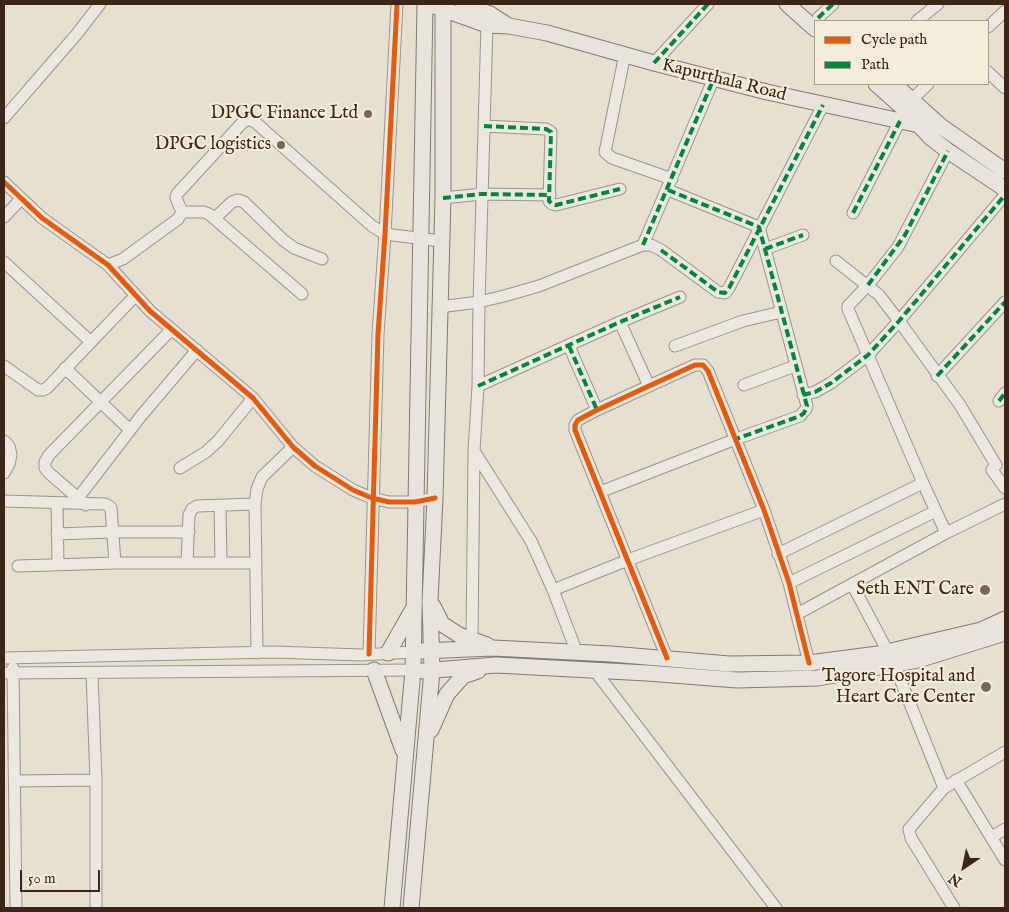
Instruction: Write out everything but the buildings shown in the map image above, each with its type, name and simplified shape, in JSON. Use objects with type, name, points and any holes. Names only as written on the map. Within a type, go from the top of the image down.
[{"type":"main road","points":[[392,908],[413,670],[426,4],[443,6],[487,25],[509,26]]},
{"type":"main road","points":[[463,4],[490,14],[509,26]]},
{"type":"main road","points":[[787,4],[814,20]]},
{"type":"main road","points":[[802,4],[816,20]]},
{"type":"main road","points":[[411,908],[432,671],[430,601],[435,498],[443,198],[443,6]]},
{"type":"main road","name":"Kapurthala Road","points":[[509,26],[547,33],[654,63],[823,105],[905,109],[919,125],[942,127]]},
{"type":"main road","points":[[877,85],[905,109],[942,127],[1005,171]]},
{"type":"main road","points":[[894,85],[905,109]]},
{"type":"main road","points":[[919,125],[930,138],[948,152],[1005,189]]},
{"type":"main road","points":[[430,601],[442,624],[459,635],[499,648]]},
{"type":"main road","points":[[388,653],[414,606]]},
{"type":"main road","points":[[413,670],[432,671],[496,665],[737,680],[818,678],[891,658],[981,630],[1005,620]]},
{"type":"main road","points":[[413,652],[499,648],[667,658],[729,664],[809,663],[891,658],[918,660],[1005,633]]},
{"type":"main road","points":[[427,739],[447,694],[463,676],[496,665]]},
{"type":"main road","points":[[374,670],[405,756]]},
{"type":"street","points":[[4,118],[76,35],[100,4]]},
{"type":"street","points":[[369,654],[378,334],[397,4]]},
{"type":"street","points":[[654,63],[708,4]]},
{"type":"street","points":[[821,20],[833,4]]},
{"type":"street","points":[[918,20],[938,4]]},
{"type":"street","points":[[989,26],[1005,11]]},
{"type":"street","points":[[472,640],[474,451],[478,386],[487,25]]},
{"type":"street","points":[[600,492],[800,416],[807,406],[780,312],[759,227],[612,158],[605,152],[625,54]]},
{"type":"street","points":[[989,73],[1005,88]]},
{"type":"street","points":[[643,245],[714,78]]},
{"type":"street","points":[[853,213],[905,109],[927,85]]},
{"type":"street","points":[[439,308],[479,302],[539,286],[643,245],[651,245],[661,250],[718,292],[724,293],[729,288],[823,105]]},
{"type":"street","points":[[182,212],[176,198],[177,194],[242,123],[248,119],[255,122],[372,226],[385,234],[441,241]]},
{"type":"street","points":[[484,126],[550,130],[552,135],[549,201],[556,206],[620,189]]},
{"type":"street","points":[[946,533],[848,306],[868,285],[905,236],[948,152]]},
{"type":"street","points":[[4,182],[21,199],[66,236],[108,264],[135,296],[171,330],[253,398],[293,447],[315,466],[353,490],[372,498],[388,502],[415,502],[435,498]]},
{"type":"street","points":[[443,198],[482,194],[550,195]]},
{"type":"street","points":[[803,395],[815,392],[831,383],[868,355],[1005,195]]},
{"type":"street","points":[[4,217],[21,199]]},
{"type":"street","points":[[215,218],[232,202],[238,200],[244,202],[283,240],[294,248],[322,259]]},
{"type":"street","points":[[108,264],[123,259],[142,247],[178,218],[182,212]]},
{"type":"street","points":[[182,212],[204,212],[215,218],[302,294]]},
{"type":"street","points":[[765,249],[803,235]]},
{"type":"street","points":[[4,262],[91,342]]},
{"type":"street","points":[[836,262],[868,285],[884,300],[1000,463],[992,470],[1005,488]]},
{"type":"street","points":[[4,366],[38,390],[47,388],[135,296]]},
{"type":"street","points":[[478,386],[680,297]]},
{"type":"street","points":[[937,376],[1005,302]]},
{"type":"street","points":[[675,346],[743,321],[780,312]]},
{"type":"street","points":[[620,322],[649,386]]},
{"type":"street","points":[[82,502],[49,473],[45,468],[45,462],[49,455],[171,330]]},
{"type":"street","points":[[569,346],[598,410]]},
{"type":"street","points":[[82,502],[130,430],[197,350]]},
{"type":"street","points":[[667,658],[575,430],[575,425],[578,420],[649,386],[695,365],[703,365],[708,371],[764,510],[789,583],[809,663]]},
{"type":"street","points":[[744,385],[795,366]]},
{"type":"street","points":[[66,368],[130,430]]},
{"type":"street","points":[[180,468],[206,452],[218,441],[253,398]]},
{"type":"street","points":[[4,441],[9,446],[11,455],[4,473]]},
{"type":"street","points":[[257,654],[255,504],[257,489],[262,477],[293,447]]},
{"type":"street","points":[[474,451],[531,541],[553,590],[577,653]]},
{"type":"street","points":[[778,554],[923,483]]},
{"type":"street","points":[[4,501],[106,504],[111,508],[115,563]]},
{"type":"street","points":[[57,503],[58,564]]},
{"type":"street","points":[[186,563],[189,515],[192,509],[197,506],[255,504]]},
{"type":"street","points":[[797,614],[946,533],[1005,504]]},
{"type":"street","points":[[220,505],[221,563]]},
{"type":"street","points":[[553,590],[764,510]]},
{"type":"street","points":[[789,583],[936,511]]},
{"type":"street","points":[[57,534],[189,532]]},
{"type":"street","points":[[18,566],[115,563],[256,563]]},
{"type":"street","points":[[852,584],[891,658],[944,788]]},
{"type":"street","points":[[16,908],[15,781],[8,658],[257,654],[274,652],[369,654],[413,652]]},
{"type":"street","points":[[9,673],[413,670]]},
{"type":"street","points":[[595,671],[776,908]]},
{"type":"street","points":[[92,673],[96,780],[96,908]]},
{"type":"street","points":[[954,908],[909,833],[912,824],[944,788],[1005,752]]},
{"type":"street","points":[[15,781],[96,780]]},
{"type":"street","points":[[956,780],[1005,860]]},
{"type":"street","points":[[992,838],[1005,829]]},
{"type":"marked path","points":[[654,63],[708,4]]},
{"type":"marked path","points":[[818,18],[833,4]]},
{"type":"marked path","points":[[643,245],[714,78]]},
{"type":"marked path","points":[[661,250],[718,292],[725,293],[823,105]]},
{"type":"marked path","points":[[853,213],[900,121]]},
{"type":"marked path","points":[[484,126],[546,129],[551,132],[549,201],[552,204],[556,205],[620,189]]},
{"type":"marked path","points":[[868,285],[905,235],[948,151]]},
{"type":"marked path","points":[[668,190],[759,227],[807,406],[804,413],[800,416],[736,439]]},
{"type":"marked path","points":[[443,198],[482,194],[550,195]]},
{"type":"marked path","points":[[803,395],[815,392],[831,383],[868,355],[1005,195]]},
{"type":"marked path","points":[[765,249],[803,235]]},
{"type":"marked path","points":[[478,386],[680,297]]},
{"type":"marked path","points":[[937,376],[1005,302]]},
{"type":"marked path","points":[[569,346],[597,410]]},
{"type":"marked path","points":[[999,401],[1005,393]]},
{"type":"cycle path","points":[[369,654],[378,334],[397,4]]},
{"type":"cycle path","points":[[4,182],[42,218],[108,265],[150,311],[253,398],[293,447],[315,466],[353,490],[372,498],[389,502],[415,502],[435,498]]},
{"type":"cycle path","points":[[667,658],[575,430],[575,425],[578,420],[597,410],[695,365],[703,365],[708,371],[764,510],[789,583],[809,663]]},
{"type":"place","name":"DPGC Finance Ltd","points":[[368,114]]},
{"type":"place","name":"DPGC logistics","points":[[281,145]]},
{"type":"place","name":"Seth ENT Care","points":[[985,590]]},
{"type":"place","name":"Tagore Hospital and Heart Care Center","points":[[986,687]]}]
